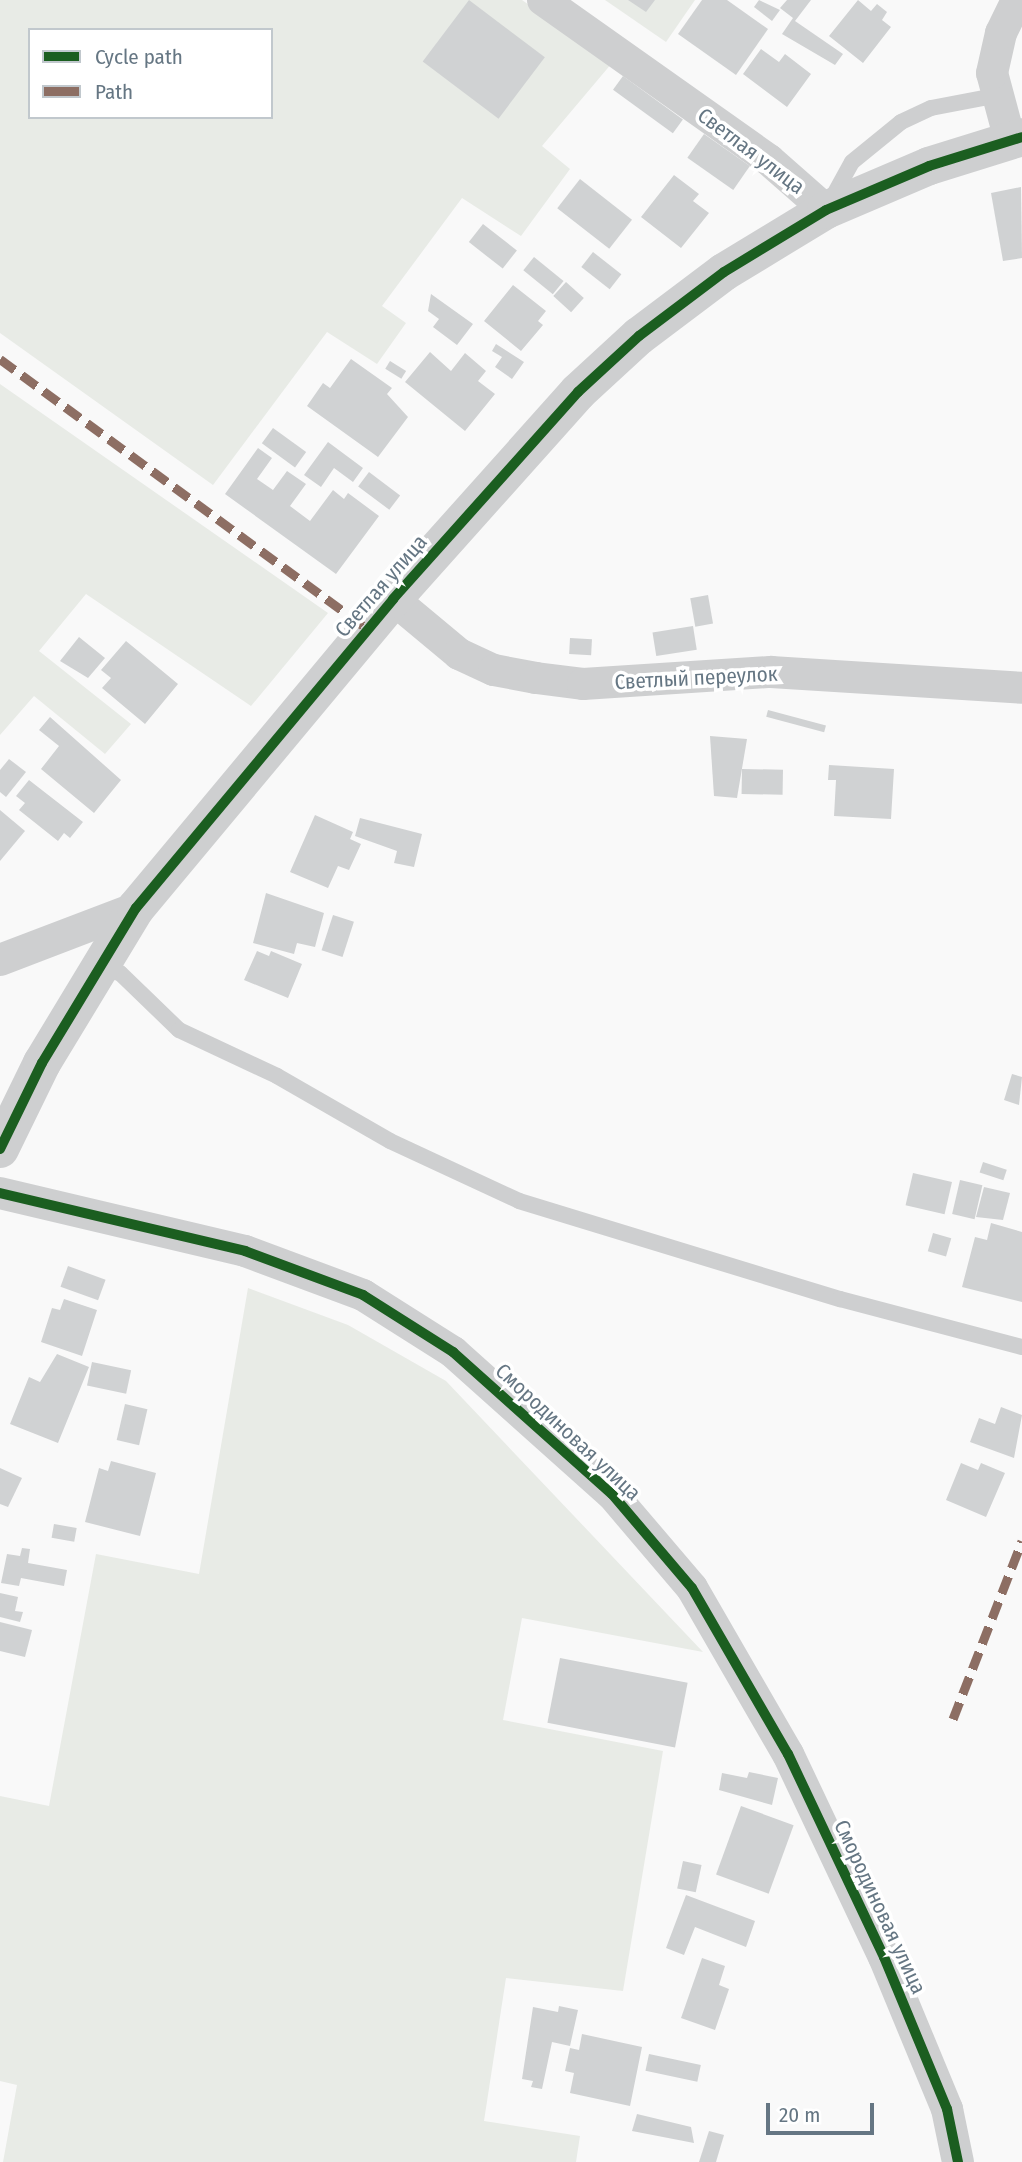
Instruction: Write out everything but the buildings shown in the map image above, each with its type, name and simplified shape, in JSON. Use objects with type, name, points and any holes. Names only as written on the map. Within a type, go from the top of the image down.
[{"type":"street","name":"Светлая улица","points":[[0,1149],[41,1063],[136,908],[393,600],[578,392],[639,336],[724,272],[826,210],[769,160],[543,0]]},
{"type":"street","points":[[826,210],[1016,138],[994,96],[994,57],[1017,0]]},
{"type":"street","name":"Светлый переулок","points":[[393,600],[459,654],[494,670],[537,678],[583,684],[771,672],[1022,688]]},
{"type":"street","points":[[0,960],[136,908]]},
{"type":"street","name":"Смородиновая улица","points":[[0,1193],[245,1251],[363,1295],[453,1352],[612,1494],[692,1588],[788,1754],[884,1957],[947,2109],[958,2162]]},
{"type":"lane","points":[[826,210],[852,162],[901,122],[931,108],[994,96]]},
{"type":"lane","points":[[99,969],[120,972],[179,1030],[276,1076],[390,1141],[519,1201],[1022,1347]]},
{"type":"shaded area","points":[[0,0],[522,0],[612,63],[542,146],[570,169],[521,236],[462,198],[382,306],[406,323],[377,364],[327,332],[213,485],[0,333]]},
{"type":"shaded area","points":[[605,0],[695,0],[666,42]]},
{"type":"shaded area","points":[[0,384],[328,613],[251,706],[86,594],[39,651],[131,724],[105,754],[34,696],[0,735]]},
{"type":"shaded area","points":[[248,1288],[348,1325],[446,1381],[703,1652],[522,1618],[503,1720],[663,1751],[623,1991],[506,1978],[484,2121],[580,2136],[576,2162],[3,2162],[17,2085],[0,2081],[0,1796],[49,1806],[96,1554],[199,1574]]},
{"type":"marked path","points":[[0,359],[368,629]]},
{"type":"marked path","points":[[953,1719],[1022,1541]]},
{"type":"cycle path","points":[[0,1149],[42,1063],[136,908],[393,599],[578,392],[639,336],[724,272],[826,210],[929,166],[1022,137]]},
{"type":"cycle path","points":[[0,1193],[245,1251],[363,1295],[453,1352],[612,1494],[692,1588],[788,1754],[884,1957],[947,2109],[958,2162]]}]
